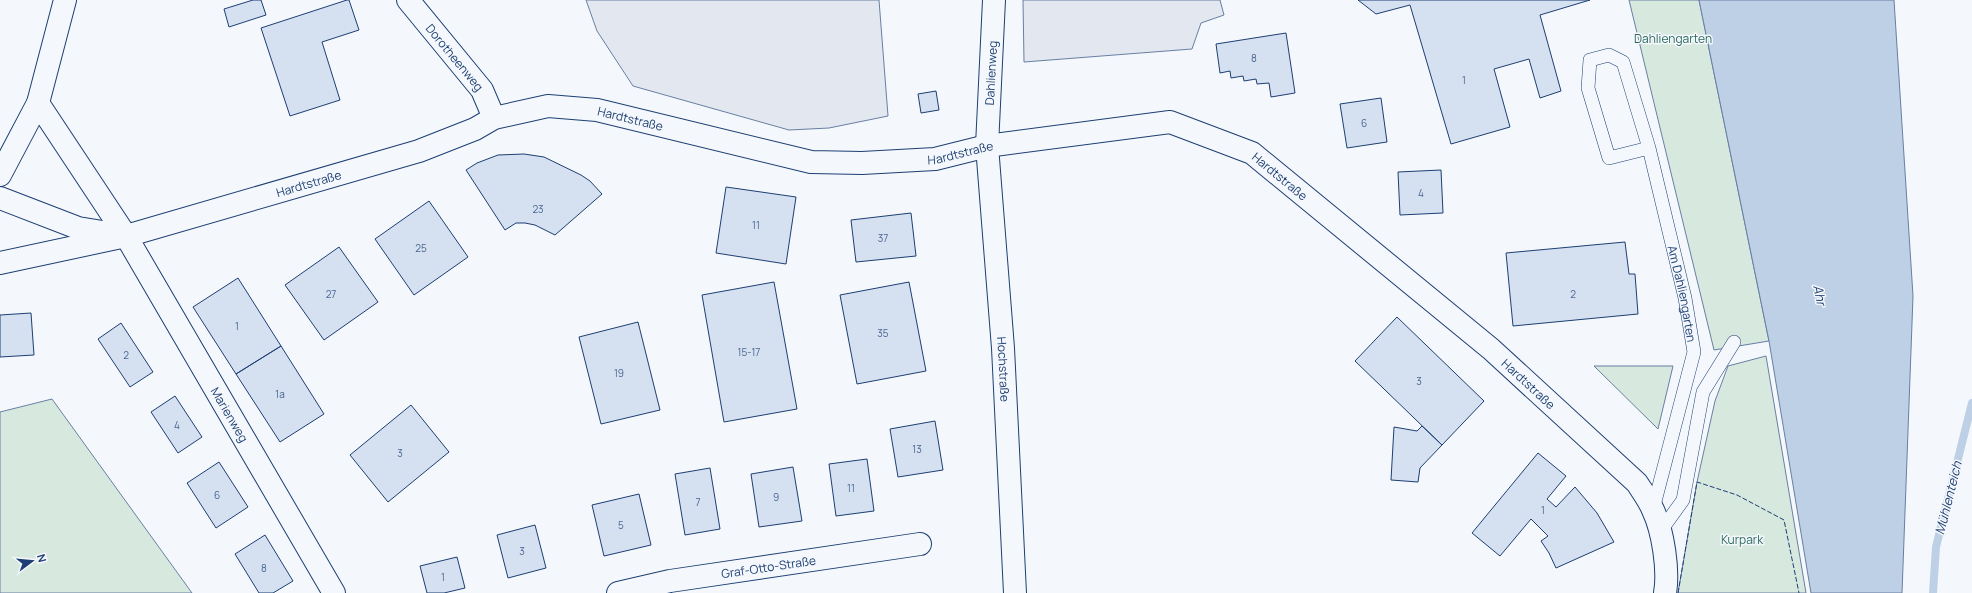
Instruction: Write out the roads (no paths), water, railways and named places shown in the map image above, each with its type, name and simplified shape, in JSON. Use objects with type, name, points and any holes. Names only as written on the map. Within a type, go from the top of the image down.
[{"type":"street","points":[[0,175],[38,102],[65,0]]},
{"type":"street","name":"Dorotheenweg","points":[[408,0],[482,90],[494,118]]},
{"type":"street","name":"Dahlienweg","points":[[987,146],[994,0]]},
{"type":"street","points":[[38,102],[126,236]]},
{"type":"street","name":"Hardtstraße","points":[[0,263],[126,236],[419,151],[475,129],[494,118],[548,106],[597,110],[811,162],[862,163],[935,159],[987,146],[1170,122],[1252,153],[1491,349],[1637,483],[1653,509],[1660,532],[1667,582],[1665,593]]},
{"type":"street","name":"Hochstraße","points":[[987,146],[1003,348],[1015,593]]},
{"type":"street","name":"Hardtstraße","points":[[0,198],[78,228],[126,236]]},
{"type":"street","name":"Marienweg","points":[[126,236],[334,593]]},
{"type":"street","name":"Graf-Otto-Straße","points":[[618,593],[670,581],[920,544]]},
{"type":"lane","name":"Am Dahliengarten","points":[[1649,148],[1609,158],[1588,88],[1590,60],[1609,55],[1623,62],[1649,148],[1685,298],[1694,352],[1653,509]]},
{"type":"lane","points":[[1660,532],[1683,500],[1703,392],[1734,342]]},
{"type":"water","name":"Ahr","points":[[1699,0],[1894,0],[1913,296],[1902,593],[1811,593],[1769,341]]},
{"type":"waterway","name":"Mühlenteich","points":[[1933,593],[1936,547],[1972,403]]},
{"type":"park label","name":"Dahliengarten","points":[[1673,38]]},
{"type":"park label","name":"Kurpark","points":[[1742,539]]}]
